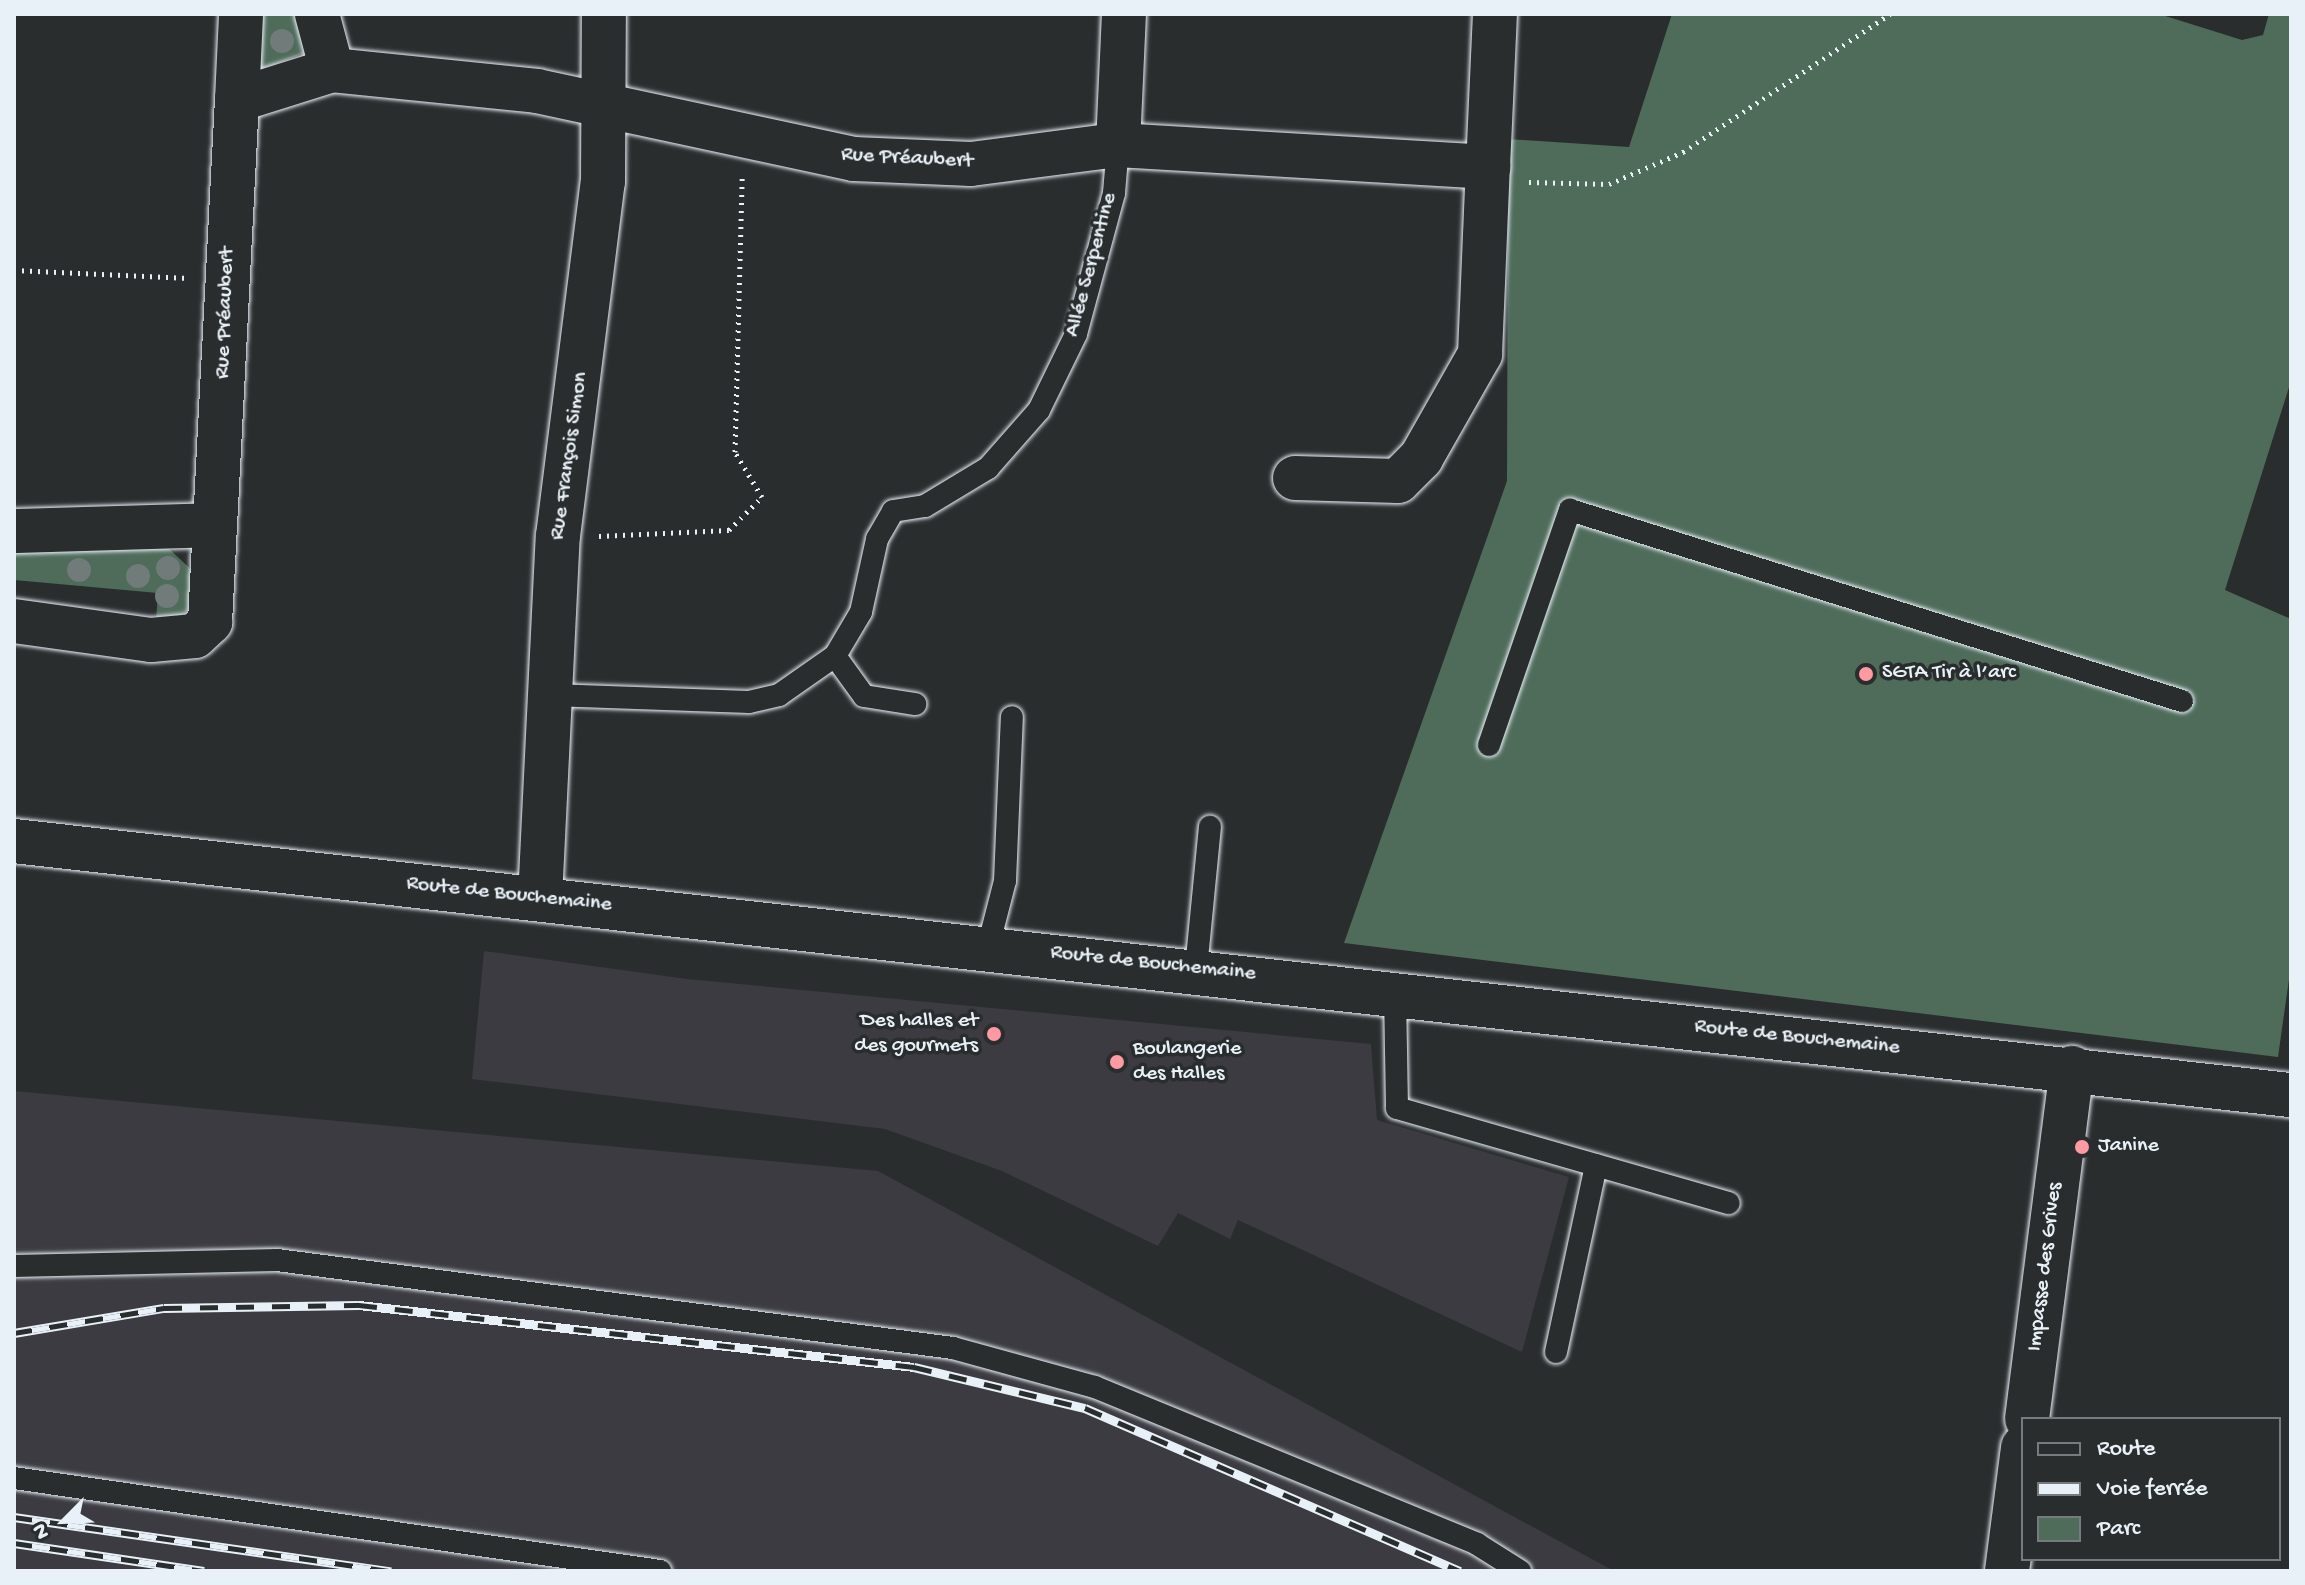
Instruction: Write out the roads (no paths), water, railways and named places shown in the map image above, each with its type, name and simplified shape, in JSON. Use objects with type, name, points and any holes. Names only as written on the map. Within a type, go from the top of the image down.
[{"type":"street","name":"Rue Préaubert","points":[[14,621],[151,640],[195,636],[210,622],[241,14]]},
{"type":"street","points":[[317,14],[332,70]]},
{"type":"street","name":"Rue François Simon","points":[[540,899],[558,536],[607,108],[604,14]]},
{"type":"street","points":[[1118,145],[1124,14]]},
{"type":"street","points":[[1295,478],[1398,481],[1421,458],[1480,354],[1500,174],[1495,14]]},
{"type":"street","name":"Rue Préaubert","points":[[237,100],[332,70],[537,91],[743,139],[854,159],[971,164],[1118,145],[1500,174]]},
{"type":"street","points":[[14,531],[213,525]]},
{"type":"street","name":"Route de Bouchemaine","points":[[14,841],[1196,969],[2291,1095]]},
{"type":"street","name":"Impasse des Grives","points":[[2027,1417],[2072,1068]]},
{"type":"street","points":[[2007,1571],[2021,1462]]},
{"type":"lane","name":"Allée Serpentine","points":[[551,695],[749,702],[779,695],[835,656],[861,612],[877,539],[893,511],[925,506],[988,468],[1039,410],[1076,334],[1114,193],[1118,145]]},
{"type":"lane","points":[[1489,745],[1570,510],[2182,701]]},
{"type":"lane","points":[[835,656],[864,696],[915,704]]},
{"type":"lane","points":[[988,947],[1005,881],[1012,717]]},
{"type":"lane","points":[[1196,969],[1210,827]]},
{"type":"lane","points":[[1395,993],[1397,1108],[1729,1203]]},
{"type":"lane","points":[[1556,1352],[1596,1165]]},
{"type":"lane","points":[[14,1266],[277,1260],[953,1348],[1095,1387],[1477,1544],[1514,1569]]},
{"type":"lane","points":[[14,1478],[660,1571]]},
{"type":"railway","points":[[14,1333],[164,1308],[359,1305],[914,1367],[1085,1408],[1460,1571]]},
{"type":"railway","points":[[14,1517],[391,1571]]},
{"type":"railway","points":[[14,1543],[204,1571]]},
{"type":"place","name":"SGTA Tir à l’arc","points":[[1866,674]]},
{"type":"place","name":"Des halles et des gourmets","points":[[994,1034]]},
{"type":"place","name":"Boulangerie des Halles","points":[[1117,1062]]},
{"type":"place","name":"Janine","points":[[2082,1147]]}]
